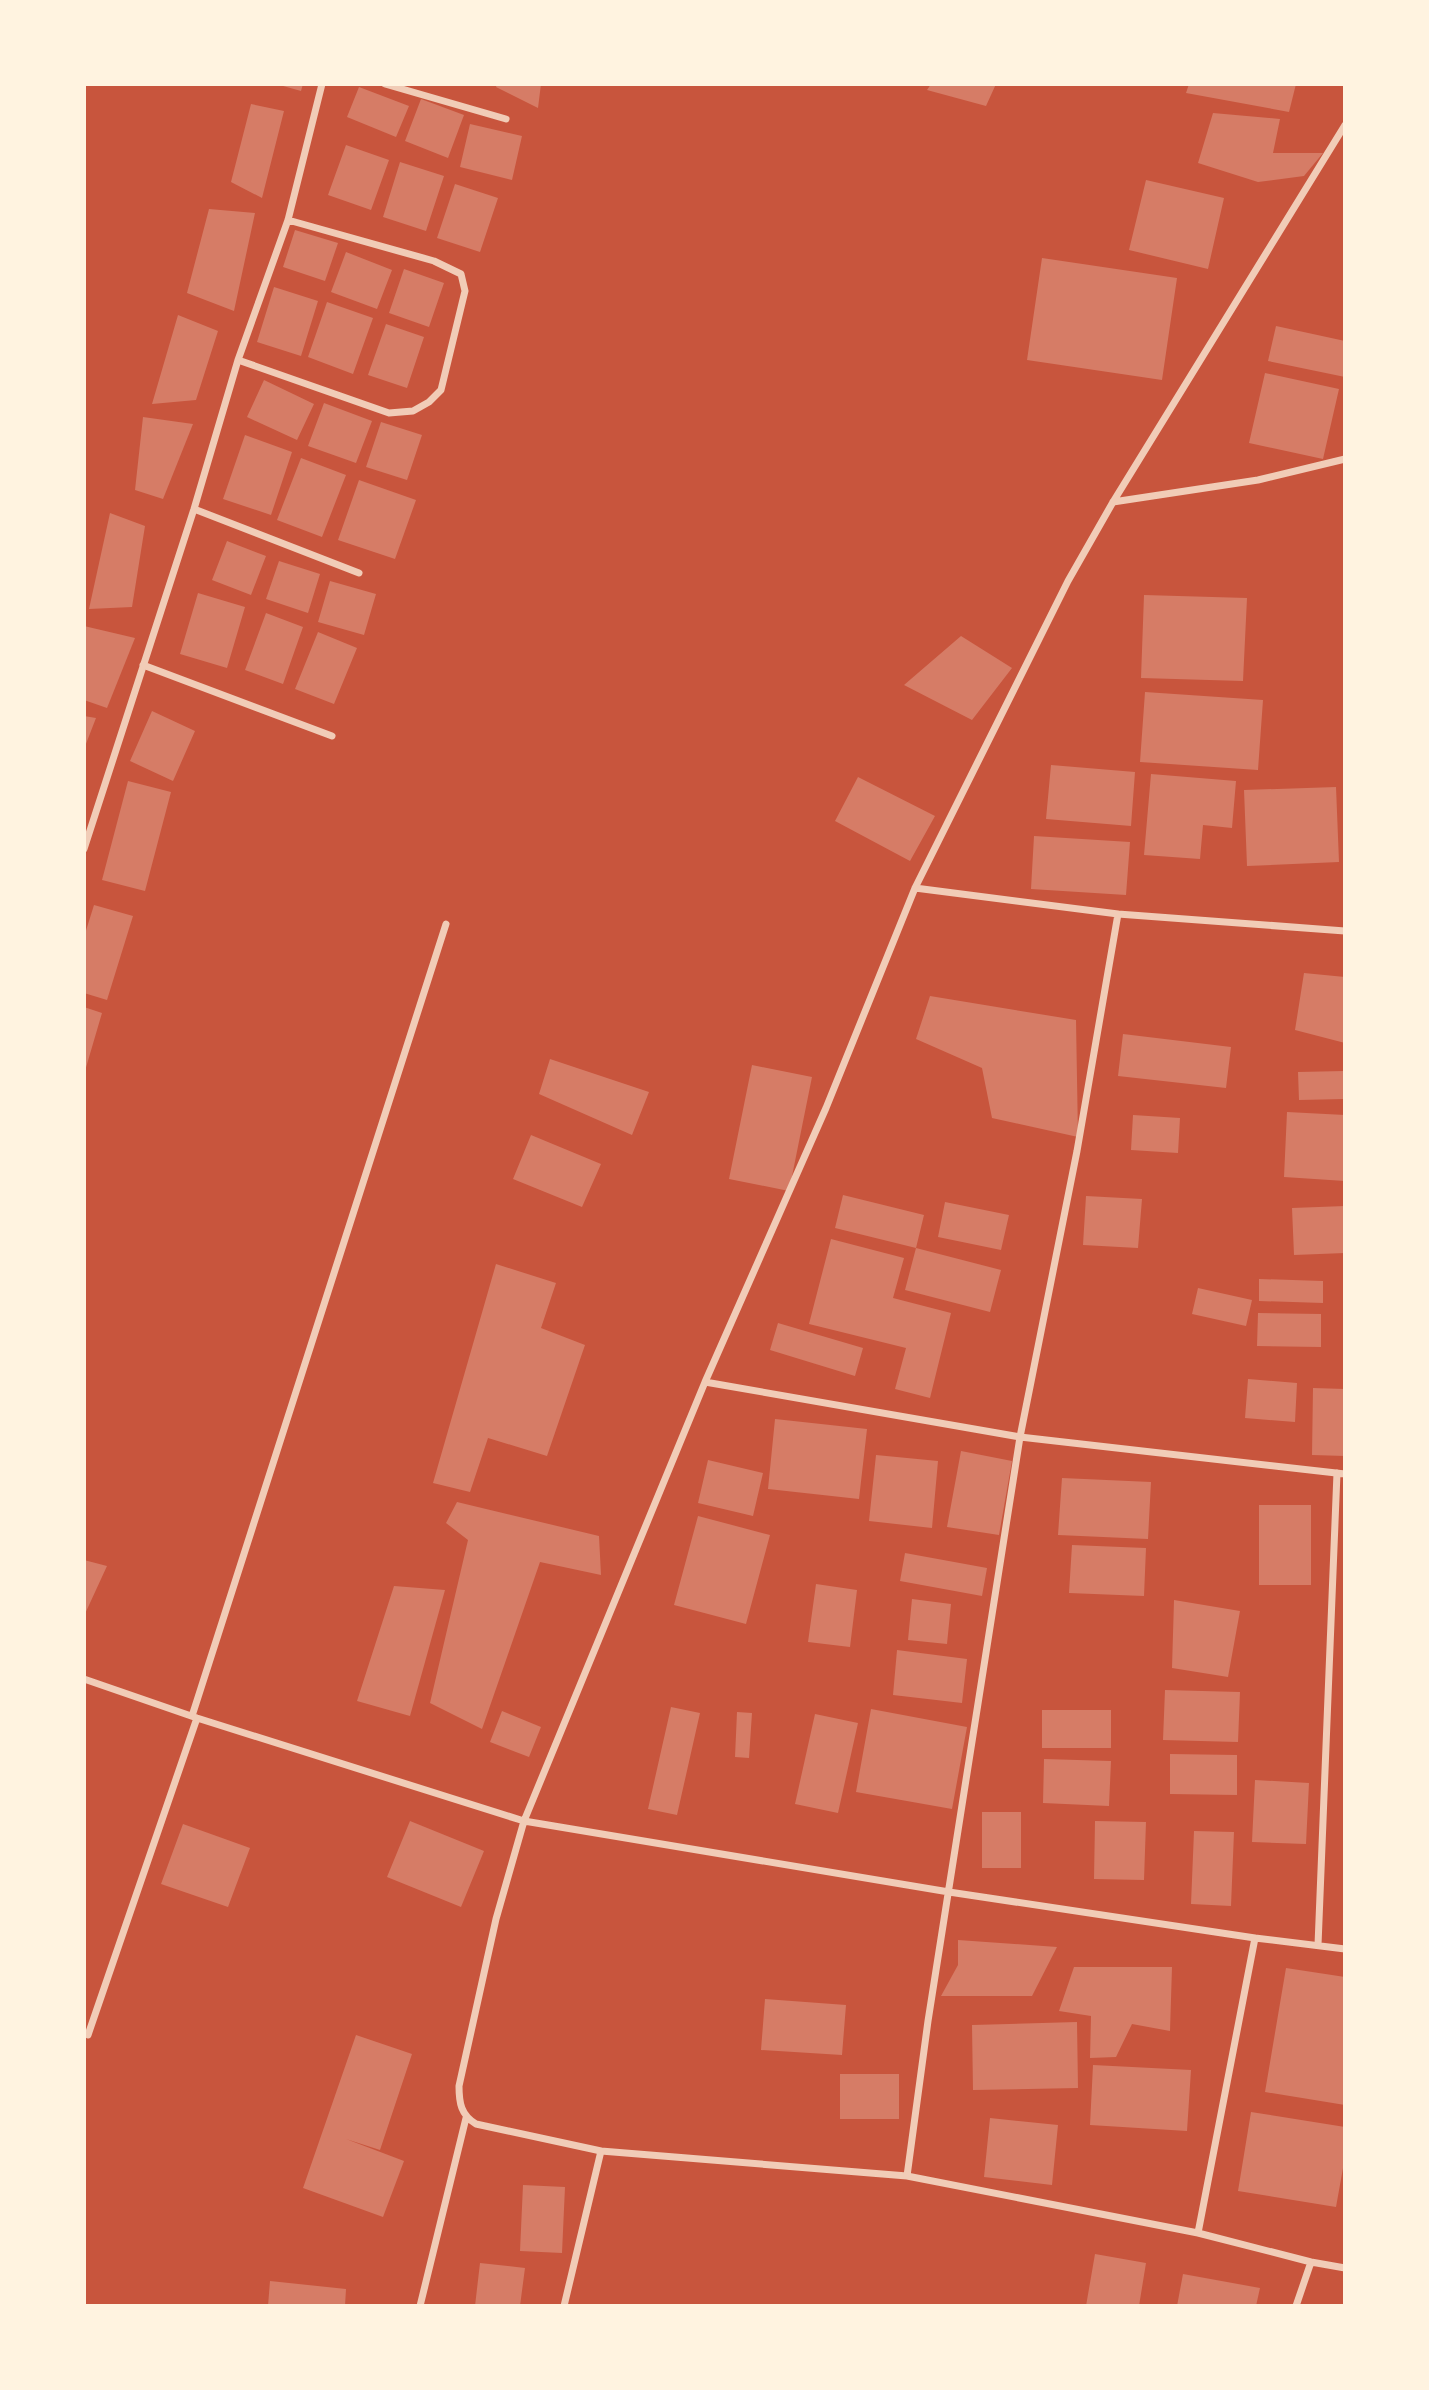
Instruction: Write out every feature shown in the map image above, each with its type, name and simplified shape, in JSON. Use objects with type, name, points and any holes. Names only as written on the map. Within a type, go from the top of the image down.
[{"type":"street","points":[[84,849],[194,509],[239,360],[288,219],[322,84]]},
{"type":"street","points":[[386,84],[506,120]]},
{"type":"street","points":[[1345,125],[1113,502],[1068,581],[915,888],[826,1108],[705,1382],[524,1821],[495,1919],[458,2086],[458,2103],[466,2118],[476,2124],[601,2151],[907,2176],[1198,2233],[1345,2268]]},
{"type":"street","points":[[239,360],[389,413],[413,411],[429,402],[441,390],[466,291],[461,274],[434,261],[288,219]]},
{"type":"street","points":[[1113,502],[1258,480],[1345,459]]},
{"type":"street","points":[[194,509],[359,573]]},
{"type":"street","points":[[144,665],[332,736]]},
{"type":"street","points":[[915,888],[1118,914],[1345,931]]},
{"type":"street","points":[[907,2176],[928,2021],[1020,1437],[1077,1151],[1118,914]]},
{"type":"street","points":[[88,2035],[194,1717],[446,924]]},
{"type":"street","points":[[705,1382],[1020,1437],[1341,1473],[1318,1945]]},
{"type":"street","points":[[84,1679],[194,1717],[524,1821],[949,1892],[1345,1949]]},
{"type":"street","points":[[1198,2233],[1255,1938]]},
{"type":"street","points":[[421,2306],[466,2118]]},
{"type":"street","points":[[564,2306],[601,2151]]},
{"type":"street","points":[[1297,2306],[1311,2262]]},
{"type":"building","points":[[276,84],[303,84],[301,91]]},
{"type":"building","points":[[497,84],[541,84],[538,108],[496,87]]},
{"type":"building","points":[[931,84],[996,84],[986,106],[927,90]]},
{"type":"building","points":[[1189,84],[1296,84],[1289,112],[1186,93]]},
{"type":"building","points":[[359,87],[409,106],[396,137],[347,117]]},
{"type":"building","points":[[421,99],[464,115],[448,158],[405,141]]},
{"type":"building","points":[[251,104],[284,111],[262,198],[231,182]]},
{"type":"building","points":[[1213,113],[1280,119],[1273,153],[1323,153],[1304,176],[1258,182],[1198,163]]},
{"type":"building","points":[[470,124],[522,136],[512,180],[460,167]]},
{"type":"building","points":[[346,145],[389,160],[371,210],[328,195]]},
{"type":"building","points":[[400,162],[444,176],[426,231],[383,217]]},
{"type":"building","points":[[1146,180],[1224,198],[1208,269],[1129,250]]},
{"type":"building","points":[[455,184],[498,198],[480,252],[437,238]]},
{"type":"building","points":[[209,209],[255,213],[234,311],[187,293]]},
{"type":"building","points":[[295,230],[338,243],[325,281],[283,267]]},
{"type":"building","points":[[346,252],[392,270],[377,309],[331,292]]},
{"type":"building","points":[[1042,258],[1177,278],[1162,380],[1027,360]]},
{"type":"building","points":[[404,269],[444,283],[429,327],[389,313]]},
{"type":"building","points":[[274,287],[318,301],[301,356],[257,342]]},
{"type":"building","points":[[327,302],[373,318],[353,374],[308,357]]},
{"type":"building","points":[[178,315],[218,331],[196,400],[152,404]]},
{"type":"building","points":[[386,324],[424,337],[407,388],[368,375]]},
{"type":"building","points":[[1276,326],[1345,341],[1345,377],[1268,361]]},
{"type":"building","points":[[1265,373],[1339,389],[1323,459],[1249,443]]},
{"type":"building","points":[[264,380],[314,404],[297,440],[247,417]]},
{"type":"building","points":[[324,403],[372,421],[356,463],[308,446]]},
{"type":"building","points":[[143,417],[193,424],[163,499],[135,490]]},
{"type":"building","points":[[381,422],[422,435],[407,480],[366,467]]},
{"type":"building","points":[[245,435],[292,452],[271,515],[223,499]]},
{"type":"building","points":[[301,458],[346,475],[322,537],[277,520]]},
{"type":"building","points":[[359,480],[416,500],[395,559],[338,540]]},
{"type":"building","points":[[110,513],[145,526],[132,607],[89,609]]},
{"type":"building","points":[[227,541],[266,556],[251,595],[212,580]]},
{"type":"building","points":[[279,561],[320,574],[308,613],[266,599]]},
{"type":"building","points":[[330,581],[376,594],[364,635],[318,622]]},
{"type":"building","points":[[198,593],[245,607],[227,668],[180,654]]},
{"type":"building","points":[[1144,595],[1247,598],[1243,681],[1141,678]]},
{"type":"building","points":[[266,613],[303,627],[283,684],[245,670]]},
{"type":"building","points":[[84,626],[135,638],[107,708],[84,700]]},
{"type":"building","points":[[318,632],[357,648],[334,704],[295,689]]},
{"type":"building","points":[[961,636],[1012,668],[972,720],[904,685]]},
{"type":"building","points":[[1145,692],[1263,700],[1258,770],[1140,762]]},
{"type":"building","points":[[152,711],[195,731],[173,781],[130,761]]},
{"type":"building","points":[[84,716],[96,718],[84,749]]},
{"type":"building","points":[[1051,765],[1135,772],[1131,826],[1046,819]]},
{"type":"building","points":[[1151,774],[1236,781],[1232,828],[1203,825],[1200,859],[1144,855]]},
{"type":"building","points":[[858,777],[935,816],[910,861],[835,821]]},
{"type":"building","points":[[128,781],[171,792],[145,891],[102,880]]},
{"type":"building","points":[[1336,787],[1339,862],[1247,866],[1244,790]]},
{"type":"building","points":[[1034,836],[1130,842],[1126,895],[1031,889]]},
{"type":"building","points":[[94,905],[133,916],[107,1000],[84,993],[84,937]]},
{"type":"building","points":[[1304,973],[1345,977],[1345,1043],[1295,1030]]},
{"type":"building","points":[[930,996],[1076,1020],[1078,1137],[992,1118],[982,1068],[916,1039]]},
{"type":"building","points":[[84,1007],[102,1013],[85,1071],[84,1070]]},
{"type":"building","points":[[1123,1034],[1231,1047],[1226,1088],[1118,1076]]},
{"type":"building","points":[[550,1059],[649,1092],[632,1135],[539,1094]]},
{"type":"building","points":[[752,1065],[812,1077],[789,1191],[729,1179]]},
{"type":"building","points":[[1344,1071],[1345,1099],[1299,1100],[1298,1072]]},
{"type":"building","points":[[1287,1112],[1345,1115],[1345,1181],[1284,1177]]},
{"type":"building","points":[[1133,1115],[1180,1118],[1178,1153],[1131,1150]]},
{"type":"building","points":[[531,1135],[601,1164],[582,1207],[513,1179]]},
{"type":"building","points":[[843,1195],[924,1215],[916,1248],[835,1228]]},
{"type":"building","points":[[1086,1196],[1142,1199],[1138,1248],[1083,1245]]},
{"type":"building","points":[[945,1202],[1009,1215],[1001,1250],[938,1237]]},
{"type":"building","points":[[1345,1206],[1345,1253],[1294,1255],[1292,1208]]},
{"type":"building","points":[[831,1239],[904,1258],[893,1298],[951,1313],[930,1398],[895,1389],[906,1348],[809,1324]]},
{"type":"building","points":[[916,1248],[1001,1270],[990,1312],[905,1290]]},
{"type":"building","points":[[496,1264],[556,1283],[541,1328],[585,1345],[547,1456],[488,1438],[470,1492],[433,1483]]},
{"type":"building","points":[[1259,1279],[1323,1281],[1323,1303],[1259,1301]]},
{"type":"building","points":[[1198,1288],[1252,1300],[1246,1326],[1192,1314]]},
{"type":"building","points":[[1258,1313],[1321,1314],[1321,1347],[1257,1346]]},
{"type":"building","points":[[778,1323],[863,1348],[855,1376],[770,1350]]},
{"type":"building","points":[[1248,1379],[1297,1383],[1295,1422],[1245,1418]]},
{"type":"building","points":[[1313,1388],[1345,1389],[1345,1456],[1312,1455]]},
{"type":"building","points":[[775,1419],[867,1429],[859,1499],[768,1489]]},
{"type":"building","points":[[961,1451],[1012,1461],[999,1535],[947,1527]]},
{"type":"building","points":[[876,1455],[938,1461],[932,1528],[869,1521]]},
{"type":"building","points":[[708,1460],[763,1473],[753,1516],[698,1503]]},
{"type":"building","points":[[1062,1478],[1151,1482],[1148,1539],[1058,1535]]},
{"type":"building","points":[[457,1502],[599,1536],[601,1575],[540,1562],[482,1729],[430,1703],[468,1540],[446,1523]]},
{"type":"building","points":[[1259,1505],[1311,1505],[1311,1585],[1259,1585]]},
{"type":"building","points":[[698,1516],[770,1535],[746,1624],[674,1605]]},
{"type":"building","points":[[1072,1545],[1146,1548],[1144,1596],[1069,1593]]},
{"type":"building","points":[[905,1553],[987,1568],[982,1596],[900,1581]]},
{"type":"building","points":[[84,1560],[107,1566],[84,1616]]},
{"type":"building","points":[[816,1584],[857,1590],[850,1647],[808,1642]]},
{"type":"building","points":[[394,1586],[445,1590],[410,1716],[357,1701]]},
{"type":"building","points":[[912,1599],[951,1604],[947,1644],[908,1640]]},
{"type":"building","points":[[1174,1600],[1240,1611],[1228,1677],[1172,1668]]},
{"type":"building","points":[[897,1650],[967,1659],[962,1703],[893,1695]]},
{"type":"building","points":[[1165,1690],[1240,1692],[1238,1742],[1163,1740]]},
{"type":"building","points":[[671,1707],[700,1713],[677,1815],[648,1809]]},
{"type":"building","points":[[871,1709],[967,1727],[952,1809],[856,1792]]},
{"type":"building","points":[[1042,1710],[1111,1710],[1111,1748],[1042,1748]]},
{"type":"building","points":[[502,1711],[541,1727],[529,1757],[490,1742]]},
{"type":"building","points":[[737,1712],[752,1713],[749,1758],[735,1757]]},
{"type":"building","points":[[815,1714],[858,1723],[838,1813],[795,1804]]},
{"type":"building","points":[[1170,1754],[1237,1755],[1237,1795],[1170,1794]]},
{"type":"building","points":[[1044,1759],[1111,1761],[1109,1806],[1043,1803]]},
{"type":"building","points":[[1255,1780],[1309,1783],[1306,1844],[1252,1842]]},
{"type":"building","points":[[982,1812],[1021,1812],[1021,1868],[982,1868]]},
{"type":"building","points":[[410,1821],[484,1851],[461,1907],[387,1877]]},
{"type":"building","points":[[1095,1821],[1146,1822],[1144,1880],[1094,1879]]},
{"type":"building","points":[[183,1824],[250,1848],[228,1907],[161,1884]]},
{"type":"building","points":[[1194,1831],[1234,1832],[1231,1906],[1191,1904]]},
{"type":"building","points":[[958,1940],[1057,1947],[1032,1996],[941,1996],[958,1965]]},
{"type":"building","points":[[1074,1967],[1172,1967],[1170,2031],[1132,2024],[1116,2057],[1090,2058],[1091,2016],[1059,2011]]},
{"type":"building","points":[[1286,1968],[1345,1977],[1345,2105],[1265,2092]]},
{"type":"building","points":[[765,1999],[846,2005],[842,2055],[761,2050]]},
{"type":"building","points":[[1077,2022],[1078,2088],[973,2090],[972,2025]]},
{"type":"building","points":[[356,2035],[412,2054],[380,2150],[346,2139],[404,2161],[383,2217],[303,2188]]},
{"type":"building","points":[[1093,2065],[1191,2070],[1187,2131],[1090,2125]]},
{"type":"building","points":[[840,2074],[899,2074],[899,2119],[840,2119]]},
{"type":"building","points":[[1251,2112],[1345,2127],[1345,2157],[1336,2207],[1238,2191]]},
{"type":"building","points":[[990,2118],[1058,2125],[1052,2185],[984,2177]]},
{"type":"building","points":[[523,2185],[565,2187],[562,2253],[520,2251]]},
{"type":"building","points":[[1095,2254],[1146,2263],[1139,2306],[1086,2306]]},
{"type":"building","points":[[480,2263],[525,2268],[520,2306],[475,2306]]},
{"type":"building","points":[[1183,2274],[1260,2288],[1256,2306],[1177,2306]]},
{"type":"building","points":[[270,2281],[346,2289],[345,2306],[268,2306]]}]
